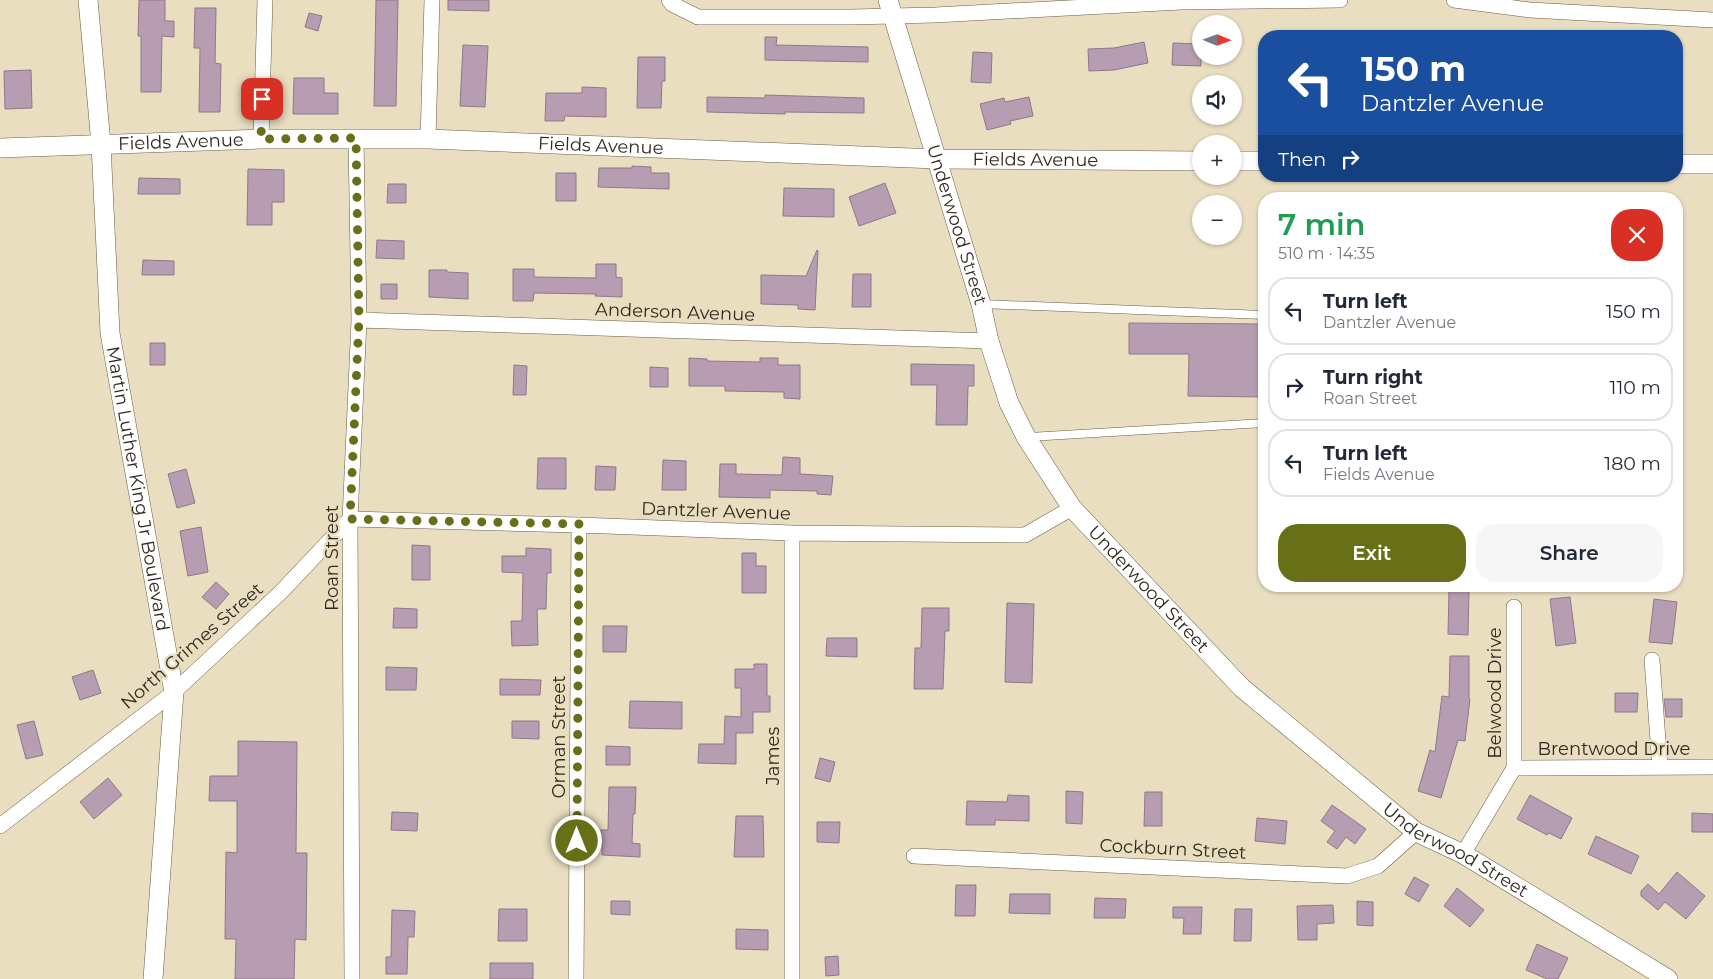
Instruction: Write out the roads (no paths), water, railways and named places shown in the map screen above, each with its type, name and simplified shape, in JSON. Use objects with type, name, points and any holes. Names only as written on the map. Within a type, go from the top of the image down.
[{"type":"street","name":"Martin Luther King Jr Boulevard","points":[[88,0],[101,144],[110,333],[174,692],[153,979]]},
{"type":"street","points":[[261,139],[266,0]]},
{"type":"street","points":[[428,139],[432,0]]},
{"type":"street","points":[[669,0],[672,4],[698,17],[890,8],[935,15],[1180,1],[1340,0]]},
{"type":"street","points":[[1454,0],[1530,10],[1713,20]]},
{"type":"street","points":[[1517,0],[1530,10]]},
{"type":"street","name":"Underwood Street","points":[[890,8],[981,304],[1009,403],[1026,437],[1072,508],[1242,688],[1416,832],[1464,854],[1668,979]]},
{"type":"street","name":"Fields Avenue","points":[[0,148],[261,139],[356,138],[428,139],[937,159],[1192,161]]},
{"type":"street","name":"Roan Street","points":[[352,979],[350,519],[359,320],[356,138]]},
{"type":"street","points":[[1242,161],[1258,161]]},
{"type":"street","points":[[1683,164],[1713,164]]},
{"type":"street","name":"Anderson Avenue","points":[[359,320],[990,341]]},
{"type":"street","name":"Dantzler Avenue","points":[[350,519],[579,524],[792,533],[1025,535],[1072,508]]},
{"type":"street","name":"North Grimes Street","points":[[0,826],[174,692],[281,592],[350,519]]},
{"type":"street","name":"Orman Street","points":[[576,979],[579,524]]},
{"type":"street","name":"James","points":[[792,533],[792,979]]},
{"type":"street","name":"Belwood Drive","points":[[1464,854],[1514,768],[1514,607]]},
{"type":"street","points":[[1652,660],[1660,767]]},
{"type":"street","name":"Brentwood Drive","points":[[1514,768],[1713,767]]},
{"type":"street","name":"Cockburn Street","points":[[914,856],[1347,876],[1378,866],[1416,832]]},
{"type":"lane","points":[[981,304],[1258,315]]},
{"type":"lane","points":[[1026,437],[1258,423]]}]
